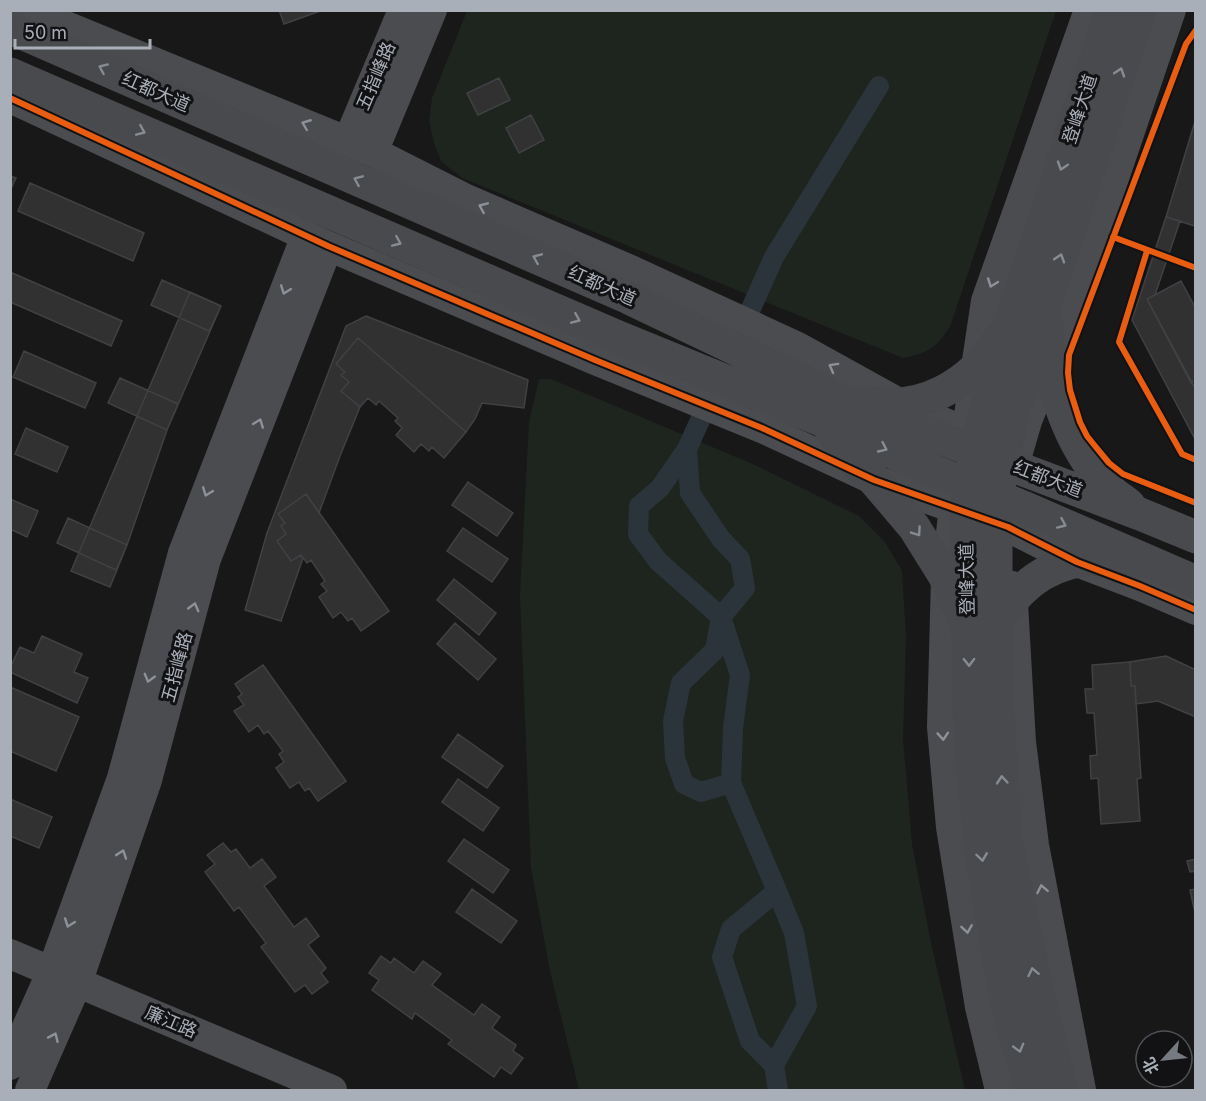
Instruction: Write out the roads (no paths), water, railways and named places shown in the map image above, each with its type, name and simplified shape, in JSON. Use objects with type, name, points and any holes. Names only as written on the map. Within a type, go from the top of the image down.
[{"type":"main road","name":"登峰大道","points":[[1031,303],[1112,10]]},
{"type":"main road","name":"登峰大道","points":[[1061,1090],[1038,995],[1007,846],[983,504],[992,450],[988,400],[1031,303],[1140,10]]},
{"type":"main road","name":"红都大道","points":[[10,28],[631,284],[779,387]]},
{"type":"main road","name":"红都大道","points":[[10,74],[618,337],[779,387],[831,410],[983,504],[1152,563],[1196,582]]},
{"type":"main road","points":[[1031,303],[1001,336],[993,350],[976,369],[944,392],[926,399],[901,404],[872,403],[831,410],[849,456],[874,480],[914,527],[946,578],[992,617],[1033,580],[1048,571],[1077,562],[1098,559],[1152,563]]},
{"type":"main road","points":[[1031,303],[1050,363],[1053,384],[1067,425],[1078,446],[1108,489],[1140,513]]},
{"type":"main road","name":"红都大道","points":[[831,410],[992,450],[1196,537]]},
{"type":"main road","name":"登峰大道","points":[[992,617],[970,740],[981,852],[1007,1005],[1031,1090]]},
{"type":"street","points":[[27,10],[361,146],[631,284]]},
{"type":"street","name":"五指峰路","points":[[361,146],[403,10]]},
{"type":"street","points":[[361,146],[432,10]]},
{"type":"street","points":[[1081,1090],[1034,845],[1021,742],[992,617],[983,504],[992,450],[970,408],[986,301],[1089,10]]},
{"type":"street","points":[[992,450],[1027,421],[1057,346],[1171,10]]},
{"type":"street","points":[[10,98],[317,241],[596,360],[901,404],[992,450],[1196,521]]},
{"type":"street","name":"五指峰路","points":[[30,1090],[122,778],[183,553],[317,241]]},
{"type":"street","points":[[779,387],[874,480],[983,504],[1077,562],[1196,610]]},
{"type":"street","points":[[983,504],[946,578],[942,727],[951,827],[980,1007],[999,1090]]},
{"type":"street","name":"廉江路","points":[[10,954],[332,1090]]},
{"type":"street","name":"五指峰路","points":[[10,1065],[65,977]]},
{"type":"waterway","points":[[741,331],[774,257],[879,86]]},
{"type":"waterway","points":[[711,396],[687,449],[690,493],[721,539],[740,559],[745,588],[721,617],[715,650],[681,683],[673,721],[675,758],[684,784],[701,792],[731,783],[777,891],[731,929],[722,957],[750,1041],[774,1065],[778,1090]]},
{"type":"waterway","points":[[687,449],[660,488],[639,506],[638,534],[658,561],[721,617],[740,675],[733,728],[731,783]]},
{"type":"waterway","points":[[774,1065],[807,1006],[794,933],[777,891]]}]
